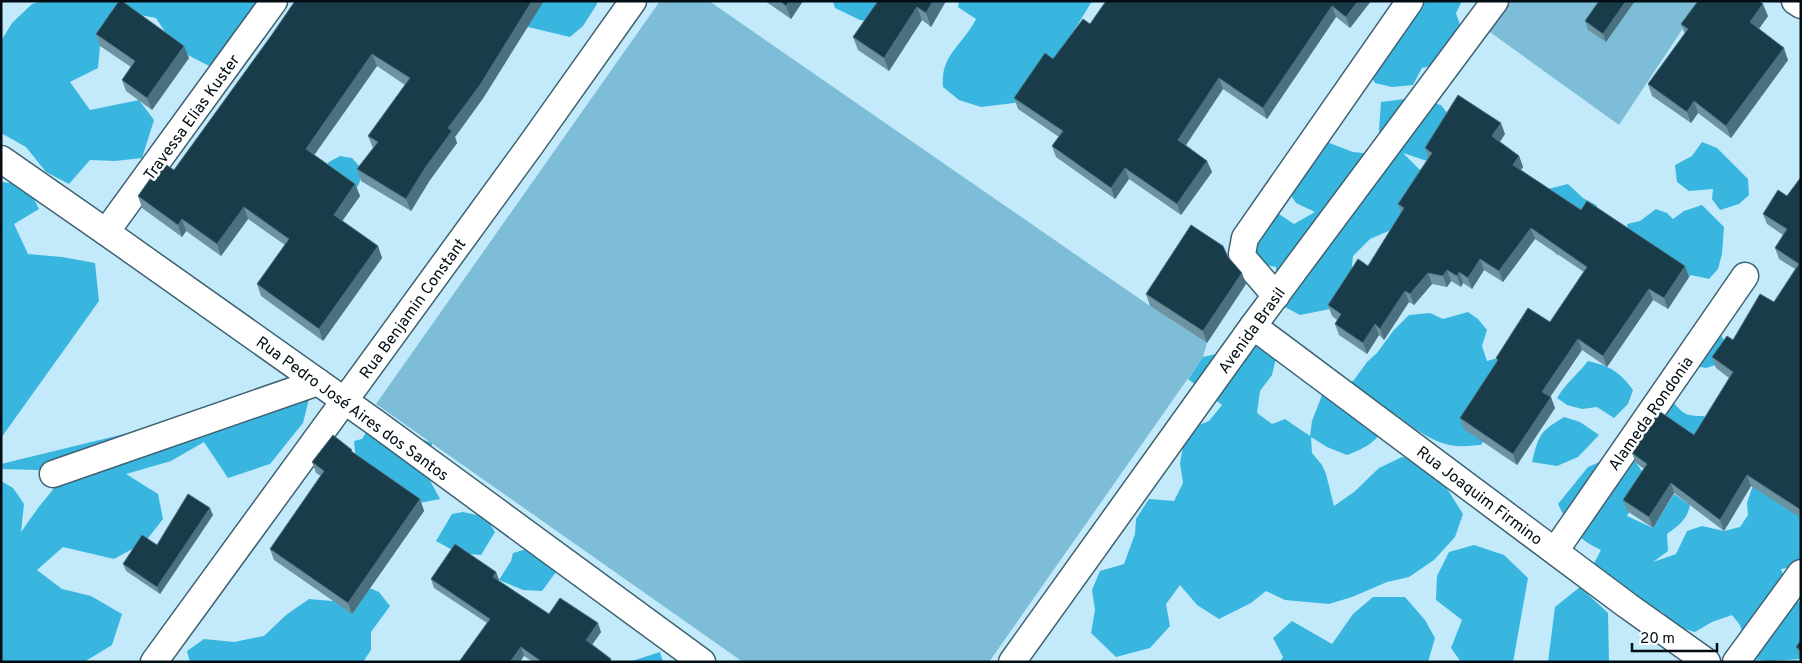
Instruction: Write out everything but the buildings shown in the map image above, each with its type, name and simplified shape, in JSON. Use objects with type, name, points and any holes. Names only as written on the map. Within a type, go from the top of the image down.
[{"type":"street","name":"Travessa Elias Kuster","points":[[106,232],[274,1]]},
{"type":"street","name":"Rua Benjamin Constant","points":[[154,662],[633,1]]},
{"type":"street","points":[[1276,296],[1244,259],[1242,254],[1245,238],[1410,1]]},
{"type":"street","name":"Avenida Brasil","points":[[1012,662],[1253,326],[1495,1]]},
{"type":"street","points":[[1795,1],[1801,5]]},
{"type":"street","name":"Rua Pedro José Aires dos Santos","points":[[1,160],[318,382],[702,662]]},
{"type":"street","name":"Alameda Rondonia","points":[[1555,551],[1745,276]]},
{"type":"street","name":"Rua Joaquim Firmino","points":[[1253,326],[1707,662]]},
{"type":"street","points":[[53,474],[318,382]]},
{"type":"street","points":[[1736,662],[1801,573]]},
{"type":"shaded area","points":[[43,1],[267,1],[221,72],[176,49],[156,18],[124,12],[100,46],[98,68],[70,82],[90,110],[139,100],[154,120],[142,158],[115,161],[90,160],[69,184],[46,172],[26,147],[1,133],[1,41],[12,23],[32,4]]},
{"type":"shaded area","points":[[528,1],[597,1],[597,4],[583,26],[570,37],[528,27]]},
{"type":"shaded area","points":[[660,1],[709,1],[1150,306],[1207,343],[1203,357],[989,662],[743,662],[376,404]]},
{"type":"shaded area","points":[[833,1],[914,1],[886,24],[860,20],[835,8]]},
{"type":"shaded area","points":[[959,1],[1092,1],[1060,54],[1040,100],[981,107],[959,100],[943,87],[943,76],[949,58],[976,19],[958,7]]},
{"type":"shaded area","points":[[1413,1],[1462,1],[1456,13],[1461,28],[1439,64],[1422,68],[1413,85],[1392,87],[1375,83],[1369,73]]},
{"type":"shaded area","points":[[1507,1],[1701,1],[1619,125],[1487,30]]},
{"type":"shaded area","points":[[1413,98],[1441,105],[1448,114],[1436,164],[1403,153],[1433,183],[1391,230],[1370,239],[1353,256],[1350,285],[1340,307],[1300,315],[1283,306],[1276,283],[1276,267],[1253,263],[1254,219],[1273,210],[1294,224],[1315,212],[1296,203],[1279,177],[1327,142],[1353,152],[1372,154],[1381,144],[1379,130],[1381,102]]},
{"type":"shaded area","points":[[1702,142],[1717,148],[1748,179],[1749,195],[1739,204],[1720,210],[1712,199],[1713,189],[1689,191],[1677,182],[1675,165],[1692,156]]},
{"type":"shaded area","points":[[340,156],[352,158],[361,168],[360,180],[354,190],[325,167],[329,162]]},
{"type":"shaded area","points":[[1,182],[27,185],[39,209],[14,224],[28,254],[62,257],[95,263],[99,301],[1,438]]},
{"type":"shaded area","points":[[1568,184],[1583,198],[1596,205],[1605,221],[1557,255],[1546,243],[1544,190]]},
{"type":"shaded area","points":[[1702,205],[1724,227],[1722,254],[1718,269],[1709,279],[1691,275],[1689,277],[1629,237],[1627,224],[1640,221],[1656,209],[1667,213],[1673,219],[1684,211]]},
{"type":"shaded area","points":[[1468,312],[1478,319],[1487,330],[1482,346],[1487,361],[1511,354],[1497,419],[1481,445],[1460,446],[1440,442],[1415,429],[1394,413],[1370,444],[1347,455],[1327,447],[1311,437],[1312,453],[1322,465],[1326,474],[1334,506],[1354,492],[1379,468],[1402,457],[1429,460],[1463,514],[1455,537],[1434,560],[1409,577],[1387,582],[1352,597],[1329,604],[1285,600],[1266,591],[1251,603],[1219,619],[1197,605],[1180,585],[1166,604],[1170,626],[1150,648],[1116,657],[1091,633],[1095,610],[1092,590],[1100,571],[1124,564],[1135,534],[1136,519],[1149,499],[1174,501],[1183,483],[1180,463],[1186,430],[1209,421],[1222,405],[1188,379],[1203,357],[1237,349],[1251,330],[1278,350],[1272,375],[1260,391],[1257,413],[1272,424],[1285,419],[1310,436],[1312,421],[1322,395],[1335,391],[1354,380],[1393,331],[1409,315],[1430,313],[1443,319]]},
{"type":"shaded area","points":[[1712,323],[1727,344],[1719,364],[1706,368],[1685,364]]},
{"type":"shaded area","points":[[1588,361],[1614,371],[1633,390],[1628,404],[1614,418],[1597,407],[1582,409],[1567,405],[1557,398]]},
{"type":"shaded area","points":[[273,390],[309,399],[303,423],[270,464],[228,478],[204,442],[171,461],[126,474],[158,494],[163,519],[145,542],[114,559],[63,547],[37,570],[62,589],[91,596],[122,614],[112,645],[84,662],[2,662],[1,481],[13,488],[24,504],[21,532],[68,471],[1,469],[1,464],[231,408]]},
{"type":"shaded area","points":[[1673,402],[1686,414],[1704,416],[1713,428],[1636,463],[1648,479],[1627,516],[1653,528],[1674,494],[1690,505],[1685,518],[1667,534],[1668,551],[1653,562],[1676,554],[1687,531],[1702,526],[1724,531],[1740,527],[1748,515],[1747,503],[1754,482],[1801,507],[1801,566],[1781,569],[1787,584],[1788,602],[1801,602],[1800,659],[1769,661],[1750,659],[1740,625],[1732,615],[1712,622],[1695,632],[1677,627],[1661,611],[1642,609],[1591,569],[1601,550],[1575,532],[1558,504],[1588,467],[1604,460]]},
{"type":"shaded area","points":[[1564,417],[1580,422],[1599,435],[1578,457],[1557,466],[1532,462],[1541,435]]},
{"type":"shaded area","points":[[373,421],[432,443],[428,477],[440,499],[414,504],[356,461],[354,441],[362,439]]},
{"type":"shaded area","points":[[463,512],[485,517],[495,532],[481,555],[458,553],[436,541],[452,514]]},
{"type":"shaded area","points":[[1474,545],[1504,555],[1528,578],[1513,662],[1461,662],[1451,648],[1462,620],[1436,600],[1437,576],[1449,552]]},
{"type":"shaded area","points":[[537,546],[556,572],[542,591],[523,590],[499,580],[511,561],[513,553]]},
{"type":"shaded area","points":[[358,583],[379,592],[390,606],[371,632],[371,650],[363,662],[190,662],[187,651],[204,639],[234,642],[264,636],[286,615],[309,599],[332,601]]},
{"type":"shaded area","points":[[1580,587],[1608,613],[1609,662],[1548,662],[1555,607]]},
{"type":"shaded area","points":[[1373,597],[1405,597],[1425,620],[1435,638],[1428,662],[1280,662],[1283,657],[1273,638],[1292,621],[1332,644],[1353,614]]},
{"type":"shaded area","points":[[660,652],[663,662],[629,662]]}]
